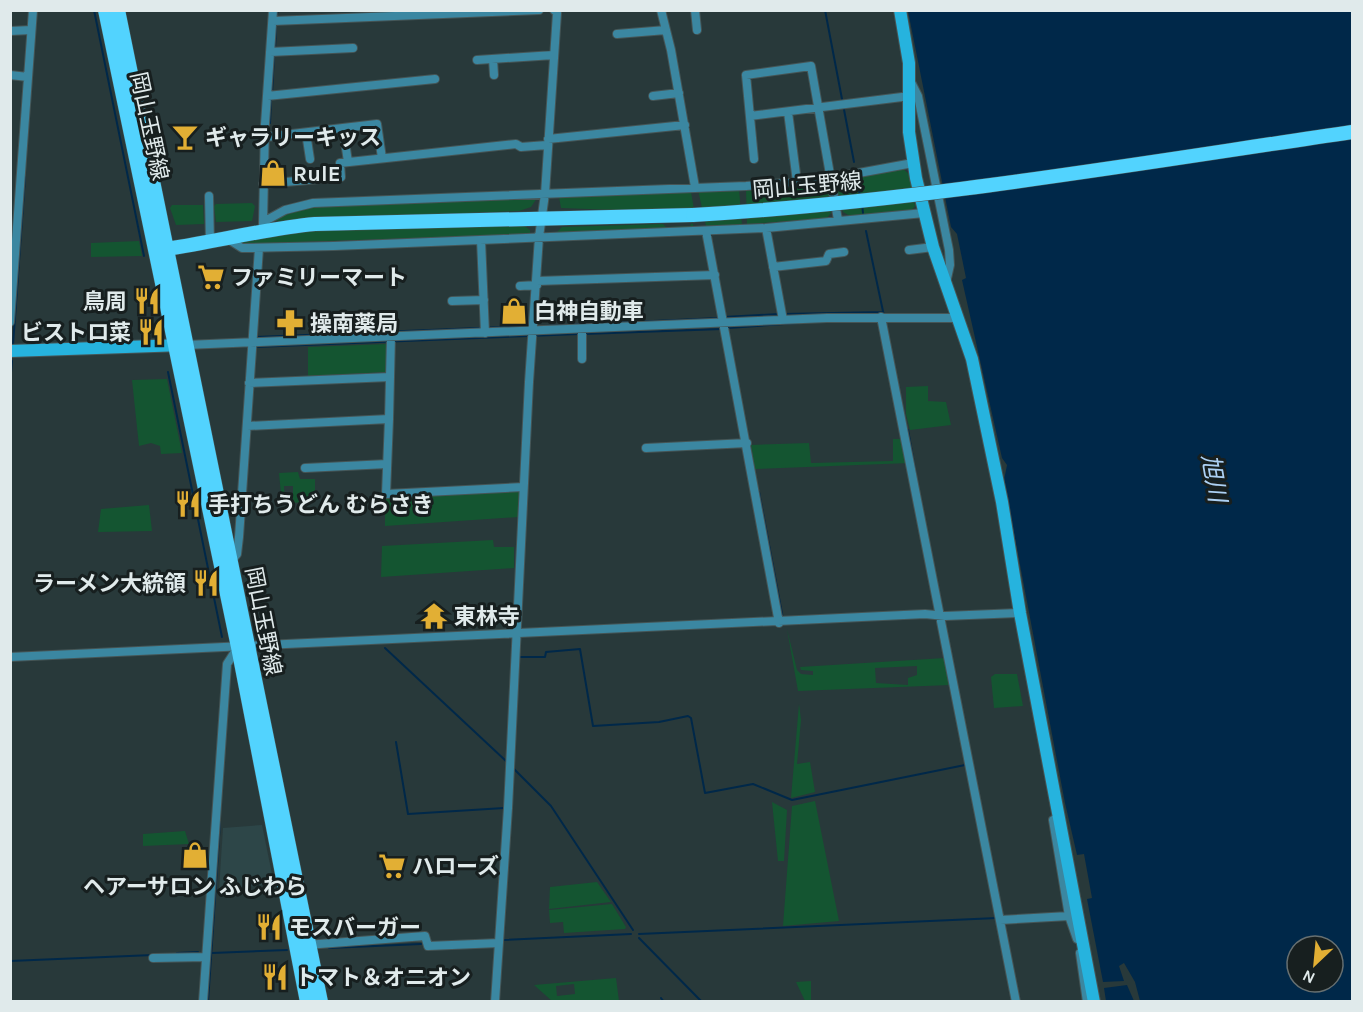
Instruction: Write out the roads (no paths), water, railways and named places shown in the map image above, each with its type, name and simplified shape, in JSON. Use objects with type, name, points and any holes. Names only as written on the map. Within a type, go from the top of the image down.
[{"type":"main road","name":"岡山玉野線","points":[[105,10],[160,249],[303,946],[321,1002]]},
{"type":"main road","name":"岡山玉野線","points":[[118,10],[160,249]]},
{"type":"main road","name":"岡山玉野線","points":[[160,249],[228,239],[263,226],[541,217],[693,215],[813,207],[1353,132]]},
{"type":"main road","name":"岡山玉野線","points":[[180,345],[230,562],[243,647]]},
{"type":"main road","name":"岡山玉野線","points":[[303,946],[307,1002]]},
{"type":"street","points":[[10,322],[12,267],[15,262],[33,10]]},
{"type":"street","points":[[263,226],[265,203],[263,184],[274,51],[273,10]]},
{"type":"street","points":[[273,21],[539,10]]},
{"type":"street","points":[[495,1002],[532,335],[539,237],[545,194],[557,13],[554,10]]},
{"type":"street","points":[[662,10],[695,187]]},
{"type":"street","points":[[695,10],[697,30]]},
{"type":"street","points":[[900,10],[910,81],[909,132],[913,163],[933,247],[972,358],[1002,502],[1020,613],[1059,818],[1088,1002]]},
{"type":"street","points":[[10,31],[31,30]]},
{"type":"street","points":[[617,34],[666,30]]},
{"type":"street","points":[[274,51],[353,48]]},
{"type":"street","points":[[477,60],[554,55]]},
{"type":"street","points":[[493,59],[494,75]]},
{"type":"street","points":[[754,159],[746,75],[811,66],[838,220]]},
{"type":"street","points":[[10,75],[28,77]]},
{"type":"street","points":[[271,96],[435,79]]},
{"type":"street","points":[[910,81],[918,96],[949,250],[950,265],[946,283]]},
{"type":"street","points":[[653,96],[679,93]]},
{"type":"street","points":[[750,116],[910,96]]},
{"type":"street","points":[[788,112],[797,182]]},
{"type":"street","points":[[266,138],[377,124],[382,158]]},
{"type":"street","points":[[263,184],[341,177],[340,162],[516,144],[521,147],[685,125]]},
{"type":"street","points":[[343,128],[348,162]]},
{"type":"street","points":[[306,133],[310,159]]},
{"type":"street","points":[[263,226],[280,212],[313,203],[797,182],[913,163]]},
{"type":"street","points":[[209,196],[210,243]]},
{"type":"street","points":[[265,203],[280,212]]},
{"type":"street","points":[[228,239],[239,248],[482,240],[766,228],[924,213]]},
{"type":"street","points":[[766,228],[782,316]]},
{"type":"street","points":[[706,231],[779,621]]},
{"type":"street","points":[[482,240],[485,330]]},
{"type":"street","points":[[909,250],[933,247]]},
{"type":"street","points":[[230,562],[237,554],[238,545],[252,383],[259,248]]},
{"type":"street","points":[[773,267],[826,261],[829,254],[844,252]]},
{"type":"street","points":[[520,286],[537,283],[715,275]]},
{"type":"street","points":[[452,301],[484,300]]},
{"type":"street","points":[[10,351],[254,342],[391,340],[485,330],[532,335],[724,323],[782,316],[957,318]]},
{"type":"street","points":[[884,317],[1003,920],[1016,1002]]},
{"type":"street","points":[[582,332],[582,359]]},
{"type":"street","points":[[391,340],[386,494],[523,487]]},
{"type":"street","points":[[252,383],[390,377]]},
{"type":"street","points":[[248,426],[389,419]]},
{"type":"street","points":[[646,448],[747,442]]},
{"type":"street","points":[[305,468],[387,464]]},
{"type":"street","points":[[10,657],[243,647],[516,631],[941,614],[1020,613]]},
{"type":"street","points":[[203,1002],[227,664],[243,647]]},
{"type":"street","points":[[1059,818],[1053,820],[1069,916],[1080,943],[1094,1002]]},
{"type":"street","points":[[1003,920],[1069,916]]},
{"type":"street","points":[[303,946],[425,936],[428,946],[499,941]]},
{"type":"street","points":[[153,958],[206,957]]},
{"type":"water","name":"旭川","points":[[908,11],[1352,11],[1352,1001],[1140,1001],[1135,982],[1124,963],[1119,966],[1124,981],[1103,982],[1087,899],[1092,898],[1084,854],[1077,855],[1065,803],[1004,480],[1007,465],[1002,458],[962,280],[966,278],[957,234],[951,227]]},
{"type":"water","points":[[1127,985],[1134,1001],[1106,1001],[1104,988]]},
{"type":"waterway","points":[[94,10],[144,256]]},
{"type":"waterway","points":[[277,14],[278,10]]},
{"type":"waterway","points":[[825,10],[854,162]]},
{"type":"waterway","points":[[275,48],[276,26]]},
{"type":"waterway","points":[[272,93],[274,54]]},
{"type":"waterway","points":[[270,123],[271,99]]},
{"type":"waterway","points":[[13,345],[25,177]]},
{"type":"waterway","points":[[857,179],[860,196]]},
{"type":"waterway","points":[[862,204],[863,213]]},
{"type":"waterway","points":[[866,231],[884,316]]},
{"type":"waterway","points":[[784,314],[883,312]]},
{"type":"waterway","points":[[724,317],[779,314]]},
{"type":"waterway","points":[[545,326],[719,318]]},
{"type":"waterway","points":[[728,328],[799,323]]},
{"type":"waterway","points":[[256,337],[529,326]]},
{"type":"waterway","points":[[584,334],[722,329]]},
{"type":"waterway","points":[[255,347],[579,334]]},
{"type":"waterway","points":[[10,384],[12,361]]},
{"type":"waterway","points":[[168,372],[222,637]]},
{"type":"waterway","points":[[908,430],[916,475]]},
{"type":"waterway","points":[[759,492],[783,619]]},
{"type":"waterway","points":[[385,648],[506,761]]},
{"type":"waterway","points":[[518,657],[545,657],[546,652],[580,649],[593,726],[659,722],[688,716],[691,718],[705,793],[753,784],[792,800],[965,765]]},
{"type":"waterway","points":[[396,742],[408,814],[504,808]]},
{"type":"waterway","points":[[514,769],[551,806],[633,930]]},
{"type":"waterway","points":[[208,1002],[220,822]]},
{"type":"waterway","points":[[639,934],[997,918]]},
{"type":"waterway","points":[[502,940],[631,934]]},
{"type":"waterway","points":[[639,938],[702,1002]]},
{"type":"waterway","points":[[329,948],[421,944]]},
{"type":"waterway","points":[[212,953],[287,950]]},
{"type":"waterway","points":[[177,953],[198,952]]},
{"type":"waterway","points":[[10,961],[153,955]]},
{"type":"waterway","points":[[661,998],[664,1002]]},
{"type":"place","name":"ギャラリーキッス","points":[[185,137]]},
{"type":"place","name":"RulE","points":[[273,173]]},
{"type":"place","name":"ファミリーマート","points":[[211,277]]},
{"type":"place","name":"鳥周","points":[[147,301]]},
{"type":"place","name":"白神自動車","points":[[514,311]]},
{"type":"place","name":"操南薬局","points":[[290,323]]},
{"type":"place","name":"ビストロ菜","points":[[151,332]]},
{"type":"place","name":"手打ちうどん むらさき","points":[[188,504]]},
{"type":"place","name":"ラーメン大統領","points":[[206,583]]},
{"type":"place","name":"東林寺","points":[[434,616]]},
{"type":"place","name":"ヘアーサロン ふじわら","points":[[195,855]]},
{"type":"place","name":"ハローズ","points":[[392,866]]},
{"type":"place","name":"モスバーガー","points":[[269,927]]},
{"type":"place","name":"トマト＆オニオン","points":[[275,977]]}]
